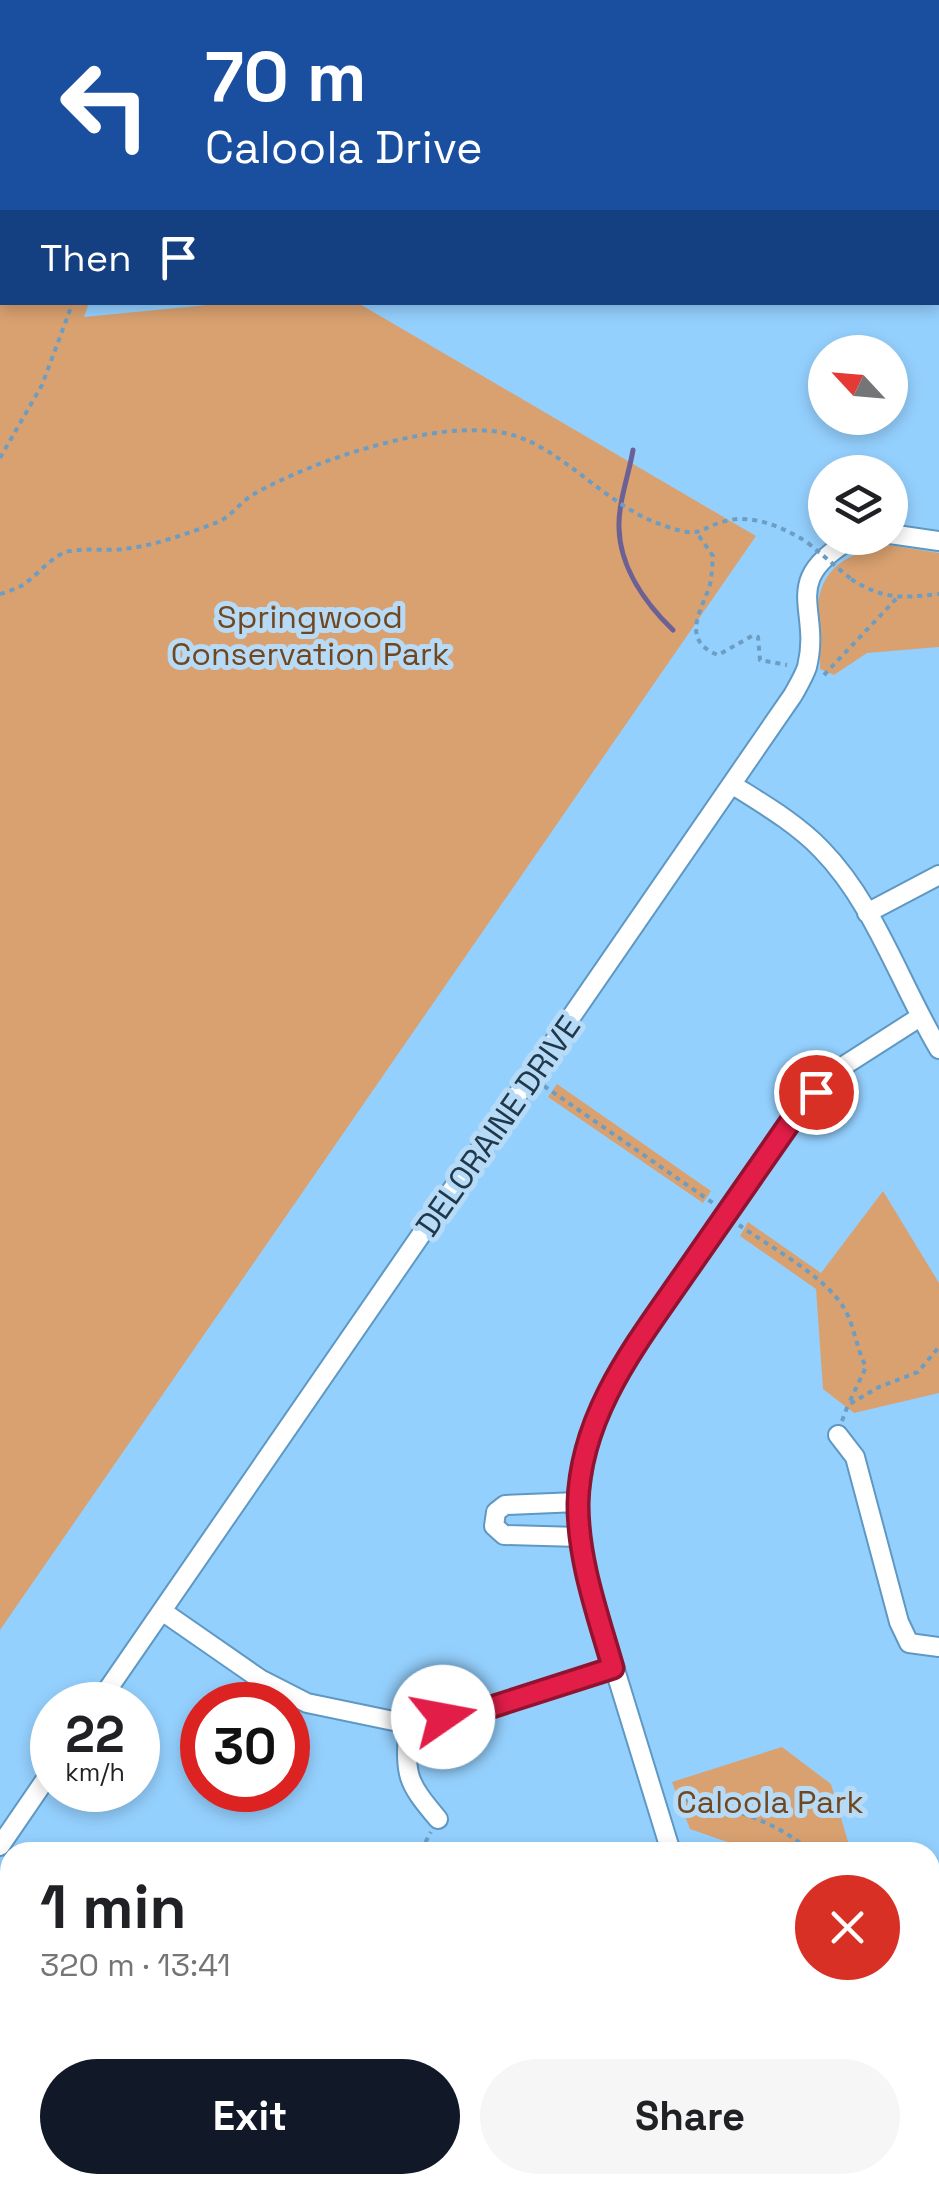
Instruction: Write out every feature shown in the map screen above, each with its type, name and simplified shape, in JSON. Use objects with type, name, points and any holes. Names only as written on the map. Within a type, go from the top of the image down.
[{"type":"street","points":[[908,537],[939,541]]},
{"type":"street","name":"DELORAINE DRIVE","points":[[113,1682],[793,695],[806,668],[809,647],[805,596],[820,562],[830,555]]},
{"type":"street","points":[[734,784],[819,847],[842,873],[867,912],[939,1049]]},
{"type":"street","points":[[867,912],[939,875]]},
{"type":"street","points":[[668,1842],[613,1668],[579,1536],[578,1502],[588,1438],[627,1359],[791,1121],[845,1065],[920,1017]]},
{"type":"street","points":[[838,1435],[855,1457],[908,1643],[939,1647]]},
{"type":"street","points":[[578,1502],[505,1505],[496,1512],[494,1526],[504,1534],[579,1536]]},
{"type":"street","points":[[162,1610],[260,1679],[307,1703],[408,1724],[479,1711],[613,1668]]},
{"type":"street","points":[[408,1724],[406,1772],[414,1791],[438,1819]]},
{"type":"street","points":[[3,1842],[30,1802]]},
{"type":"path","points":[[0,458],[42,384],[72,305]]},
{"type":"path","points":[[0,594],[23,585],[66,551],[126,549],[177,536],[224,520],[250,496],[305,470],[366,449],[472,430],[511,435],[557,458],[607,498],[665,526],[698,534],[731,520],[787,528],[865,588],[896,599],[939,594]]},
{"type":"path","points":[[698,534],[714,556],[710,585],[697,613],[697,637],[704,650],[718,655],[752,636],[758,637],[760,660],[806,668],[822,677],[896,599]]},
{"type":"path","points":[[838,1435],[848,1405],[879,1387],[918,1372],[939,1347]]},
{"type":"path","points":[[654,1796],[735,1810],[800,1842]]},
{"type":"green space","name":"Springwood Conservation Park","points":[[0,305],[88,305],[84,317],[207,305],[361,305],[756,536],[0,1630]]},
{"type":"green space","points":[[908,548],[939,553],[939,647],[867,653],[834,675],[820,669],[819,598],[830,573],[849,558],[908,555]]},
{"type":"green space","points":[[557,1084],[711,1191],[703,1203],[548,1097]]},
{"type":"green space","points":[[883,1191],[939,1283],[939,1393],[854,1413],[823,1389],[816,1289],[740,1236],[748,1222],[821,1273]]},
{"type":"green space","name":"Caloola Park","points":[[782,1747],[831,1784],[848,1842],[727,1842],[690,1829],[672,1782]]},
{"type":"waterway","points":[[633,450],[620,509],[620,543],[636,584],[673,630]]},
{"type":"route","points":[[443,1717],[479,1711],[613,1668],[579,1536],[580,1476],[588,1438],[602,1402],[627,1359],[791,1121],[816,1092]]}]
